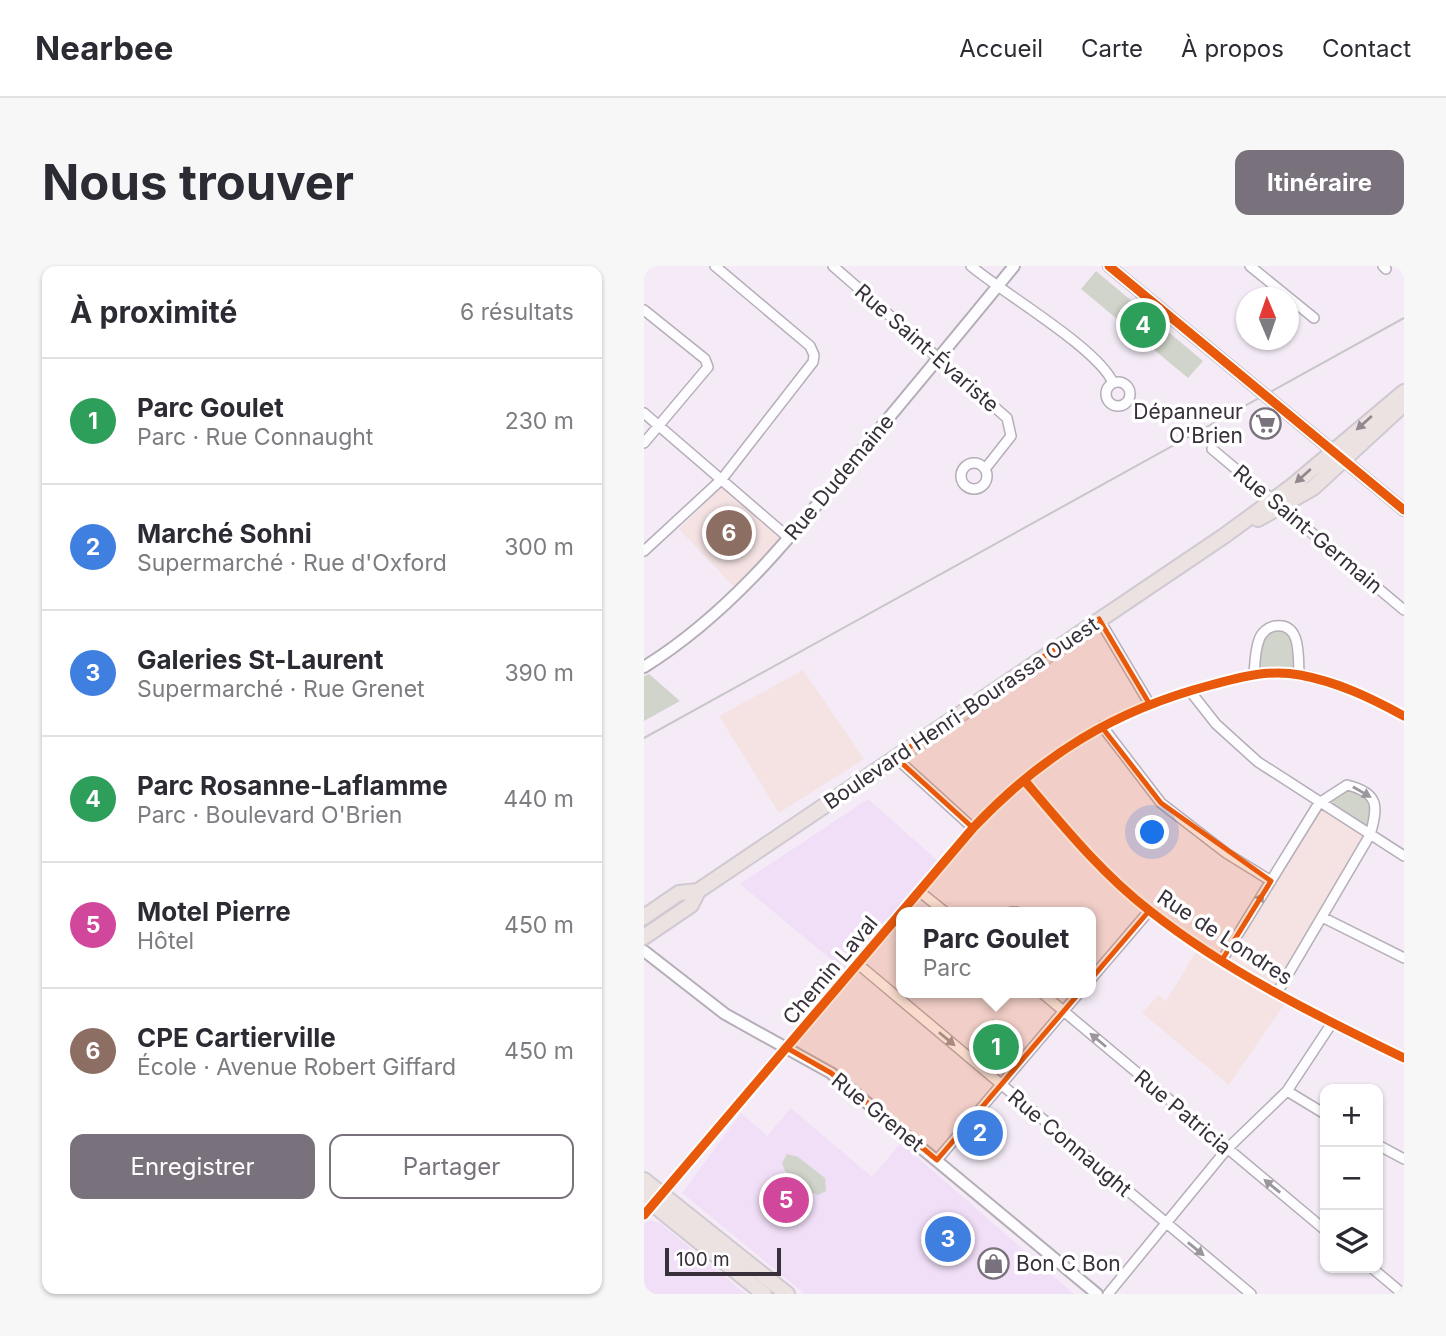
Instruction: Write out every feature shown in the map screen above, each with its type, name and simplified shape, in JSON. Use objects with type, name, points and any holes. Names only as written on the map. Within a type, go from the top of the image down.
[{"type":"main road","name":"Boulevard Henri-Bourassa Ouest","points":[[1278,504],[1332,451],[1404,392]]},
{"type":"main road","name":"Boulevard Henri-Bourassa Ouest","points":[[644,937],[691,905],[698,891],[1224,536],[1278,504],[1310,490],[1404,404]]},
{"type":"main road","name":"Boulevard Henri-Bourassa Ouest","points":[[644,917],[679,892],[698,891]]},
{"type":"main road","points":[[644,1180],[651,1202],[764,1294]]},
{"type":"main road","points":[[651,1202],[787,1294]]},
{"type":"street","points":[[644,551],[722,479],[813,362],[814,355],[810,346],[715,266]]},
{"type":"street","name":"Rue Saint-Évariste","points":[[833,266],[940,356],[1007,418],[1011,427],[1008,442],[985,469]]},
{"type":"street","points":[[971,266],[1047,321],[1103,367],[1113,383]]},
{"type":"street","name":"Rue Dudemaine","points":[[644,667],[723,608],[789,538],[1014,266]]},
{"type":"street","points":[[1110,266],[1404,510]]},
{"type":"street","points":[[1250,266],[1314,318]]},
{"type":"street","points":[[644,310],[705,359],[708,367],[644,443]]},
{"type":"street","points":[[644,412],[789,538]]},
{"type":"street","name":"Rue Saint-Germain","points":[[1212,449],[1404,610]]},
{"type":"street","points":[[1099,620],[1149,703]]},
{"type":"street","points":[[1254,674],[1258,642],[1263,632],[1273,626],[1284,626],[1294,633],[1298,645],[1299,675]]},
{"type":"street","name":"Chemin Laval","points":[[906,907],[973,828],[1024,780],[1101,726],[1149,703],[1254,674],[1299,675],[1361,692],[1404,716]]},
{"type":"street","points":[[1190,691],[1235,743],[1319,803],[1404,856]]},
{"type":"street","points":[[1101,726],[1161,803],[1226,853],[1271,881]]},
{"type":"street","points":[[895,757],[973,828]]},
{"type":"street","name":"Rue de Londres","points":[[1024,780],[1081,846],[1149,911],[1277,993],[1404,1058]]},
{"type":"street","points":[[1222,960],[1319,803],[1347,785],[1363,789],[1374,799],[1376,813],[1370,835],[1277,993]]},
{"type":"street","points":[[919,891],[938,907]]},
{"type":"street","points":[[1096,973],[1149,911]]},
{"type":"street","points":[[1322,917],[1404,958]]},
{"type":"street","name":"Chemin Laval","points":[[651,1202],[787,1048],[896,919]]},
{"type":"street","name":"Rue Grenet","points":[[644,951],[724,1014],[831,1073],[1097,1294]]},
{"type":"street","name":"Rue Connaught","points":[[858,964],[896,996]]},
{"type":"street","name":"Rue Connaught","points":[[899,998],[1251,1294]]},
{"type":"street","name":"Rue Patricia","points":[[1048,998],[1320,1226]]},
{"type":"street","points":[[937,1160],[1075,998]]},
{"type":"street","points":[[1108,1294],[1227,1149],[1287,1091],[1332,1023]]},
{"type":"street","points":[[1287,1091],[1320,1111]]},
{"type":"street","points":[[1382,1147],[1404,1159]]},
{"type":"street","points":[[1378,1273],[1403,1294]]},
{"type":"highlighted area","points":[[1099,619],[1149,703],[1101,726],[1161,803],[1271,881],[1222,960],[1149,911],[937,1160],[831,1073],[787,1048],[973,828],[895,757]]},
{"type":"shaded area","points":[[1096,271],[1203,361],[1188,378],[1081,289]]},
{"type":"shaded area","points":[[722,486],[780,538],[735,588],[679,529]]},
{"type":"shaded area","points":[[1273,626],[1294,633],[1299,675],[1254,674],[1258,642]]},
{"type":"shaded area","points":[[803,670],[864,759],[779,813],[719,716]]},
{"type":"shaded area","points":[[649,674],[680,701],[644,721],[644,676]]},
{"type":"shaded area","points":[[1347,785],[1374,799],[1370,835],[1319,803]]},
{"type":"shaded area","points":[[868,799],[938,861],[900,907],[896,907],[896,912],[846,972],[740,884]]},
{"type":"shaded area","points":[[1319,803],[1370,835],[1278,993],[1288,999],[1229,1085],[1142,1013],[1158,995],[1166,1001],[1200,945],[1222,960]]},
{"type":"shaded area","points":[[993,1019],[1024,1046],[1001,1073],[969,1048]]},
{"type":"shaded area","points":[[791,1108],[872,1177],[901,1143],[1074,1294],[805,1294],[682,1193],[741,1113],[767,1136]]},
{"type":"shaded area","points":[[787,1154],[798,1157],[825,1178],[826,1191],[818,1195],[813,1193],[785,1171],[782,1163]]},
{"type":"shaded area","points":[[650,1220],[660,1223],[746,1294],[644,1294],[644,1224]]},
{"type":"tram line","points":[[644,738],[1404,318]]},
{"type":"cycle path","points":[[1109,266],[1404,510]]},
{"type":"cycle path","points":[[906,907],[973,828],[1026,778],[1082,738],[1176,695],[1233,679],[1266,673],[1289,673],[1341,686],[1404,716]]},
{"type":"cycle path","points":[[1024,780],[1099,865],[1132,897],[1179,933],[1273,991],[1404,1058]]},
{"type":"cycle path","points":[[644,1215],[896,919]]},
{"type":"place","name":"Parc Rosanne-Laflamme","points":[[1143,325]]},
{"type":"place","name":"Dépanneur O'Brien","points":[[1266,423]]},
{"type":"place","name":"CPE Cartierville","points":[[729,533]]},
{"type":"place","name":"Parc Goulet","points":[[996,1047]]},
{"type":"place","name":"Marché Sohni","points":[[980,1133]]},
{"type":"place","name":"Motel Pierre","points":[[786,1200]]},
{"type":"place","name":"Galeries St-Laurent","points":[[948,1239]]},
{"type":"place","name":"Bon C Bon","points":[[993,1263]]}]
